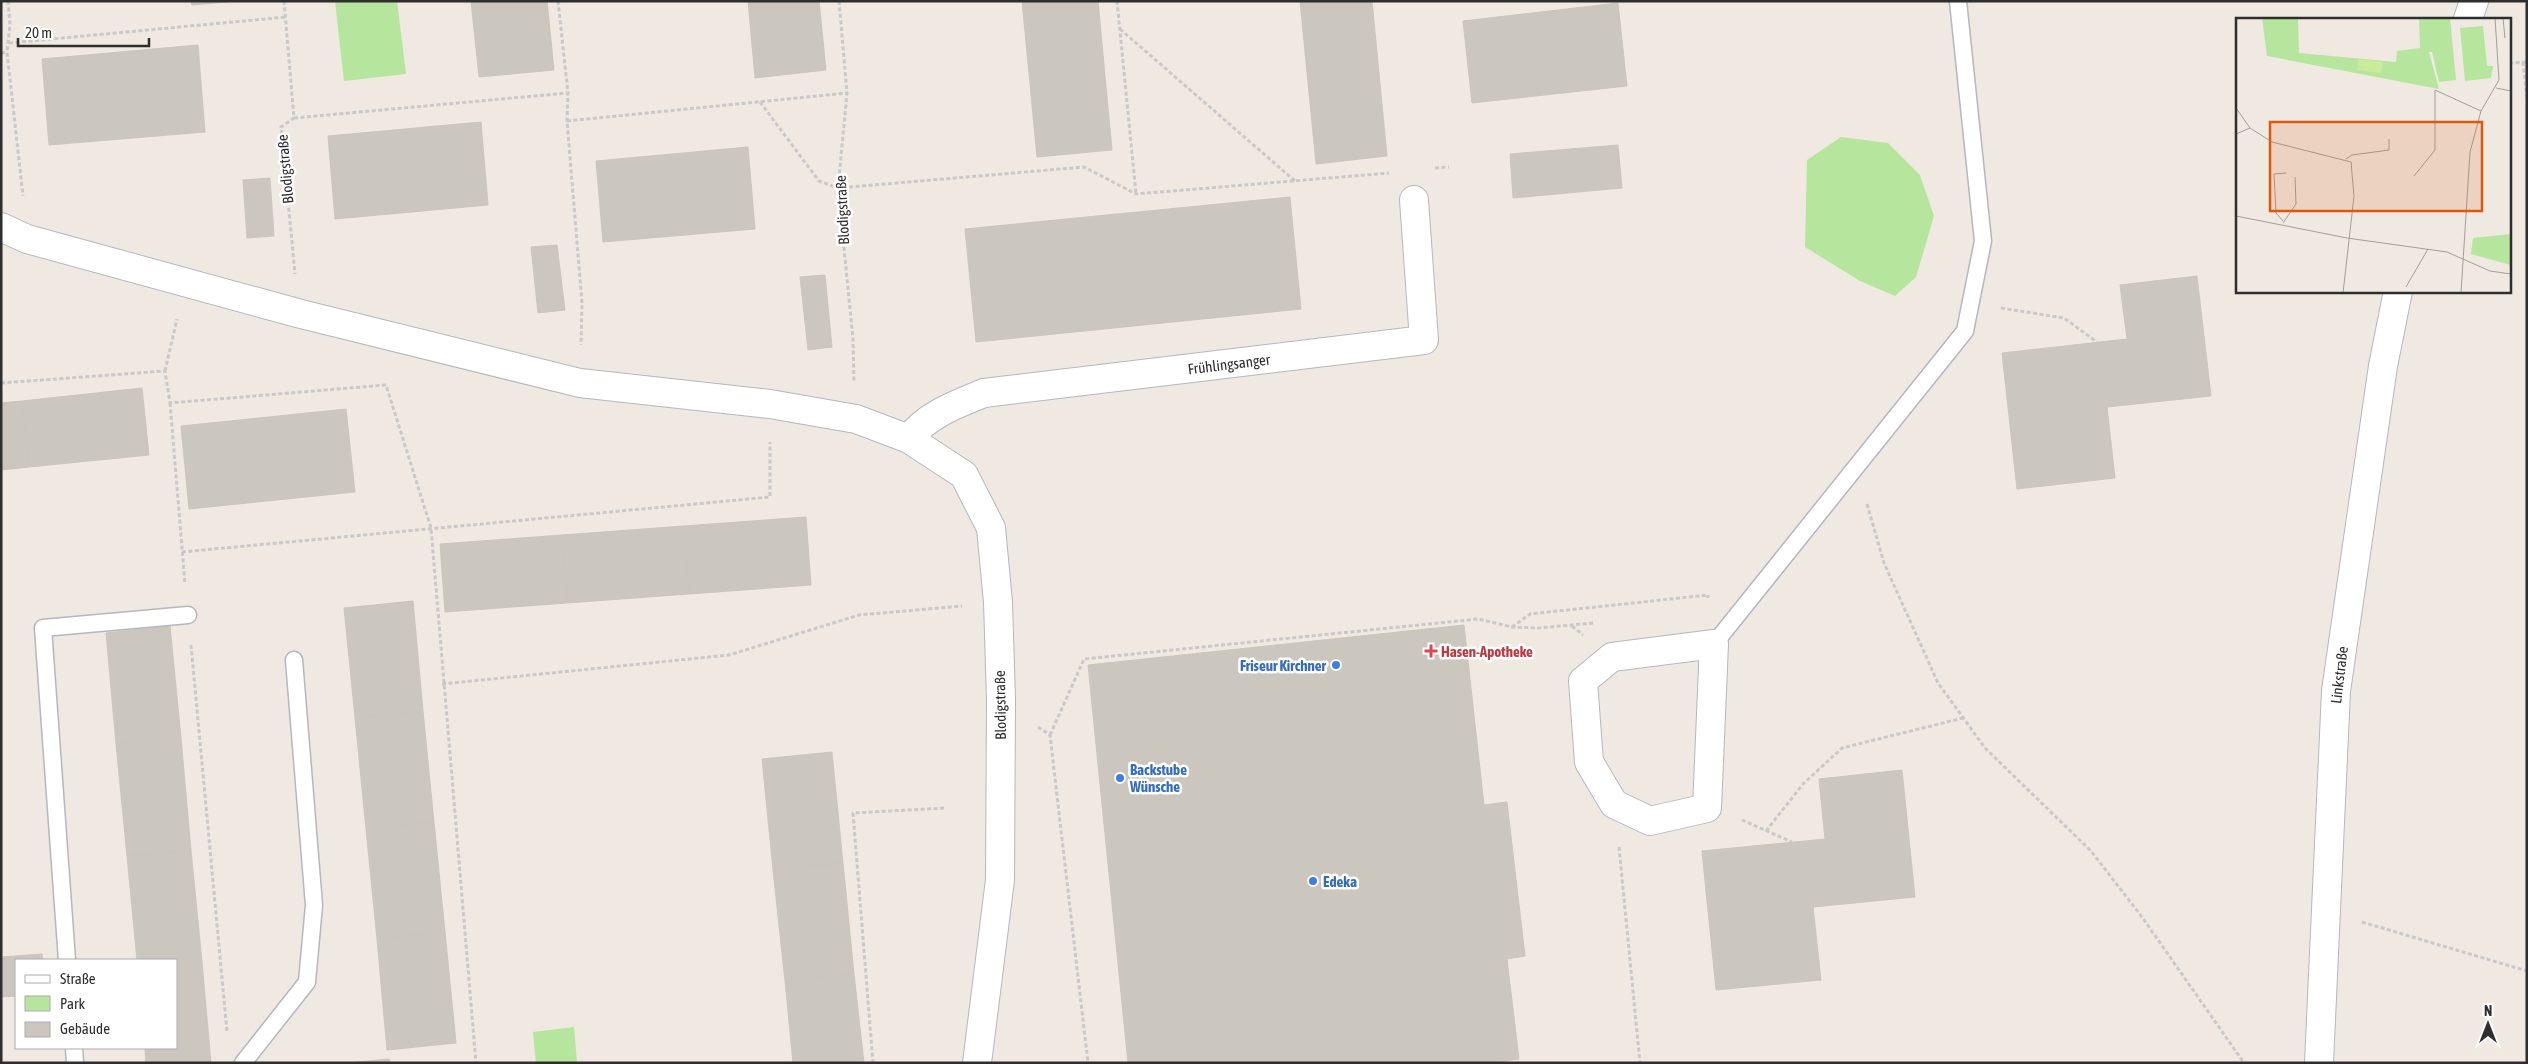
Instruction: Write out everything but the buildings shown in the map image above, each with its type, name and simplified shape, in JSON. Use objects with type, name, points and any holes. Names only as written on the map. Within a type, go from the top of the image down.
[{"type":"street","points":[[2468,18],[2474,1]]},
{"type":"street","name":"Frühlingsanger","points":[[909,439],[916,429],[948,408],[984,393],[1424,340],[1414,200]]},
{"type":"street","name":"Blodigstraße","points":[[1,226],[27,239],[300,314],[580,383],[770,404],[856,419],[909,439],[964,475],[991,528],[998,602],[1001,700],[1000,880],[977,1063]]},
{"type":"street","name":"Linkstraße","points":[[2319,1063],[2336,691],[2383,366],[2398,292]]},
{"type":"street","points":[[1714,644],[1708,808],[1650,821],[1614,804],[1589,762],[1583,681],[1612,657],[1714,644]]},
{"type":"lane","points":[[1714,644],[1965,331],[1983,241],[1958,1]]},
{"type":"lane","points":[[68,959],[43,628],[188,615]]},
{"type":"lane","points":[[243,1063],[307,982],[314,905],[294,660]]},
{"type":"lane","points":[[74,1049],[75,1063]]},
{"type":"path","points":[[8,1],[9,42],[7,52],[27,239]]},
{"type":"path","name":"Blodigstraße","points":[[284,1],[294,118],[281,127],[300,314]]},
{"type":"path","points":[[558,1],[568,93],[567,121],[582,303],[580,383]]},
{"type":"path","name":"Blodigstraße","points":[[839,1],[846,93],[838,188],[853,339],[856,419]]},
{"type":"path","points":[[1117,1],[1136,194]]},
{"type":"path","points":[[9,42],[286,17]]},
{"type":"path","points":[[1120,29],[1296,182]]},
{"type":"path","points":[[1,53],[7,52]]},
{"type":"path","points":[[2510,62],[2525,62],[2527,98]]},
{"type":"path","points":[[294,118],[568,93]]},
{"type":"path","points":[[567,121],[846,93]]},
{"type":"path","points":[[760,102],[819,181],[838,188],[1084,167],[1136,194],[1296,182],[1392,172]]},
{"type":"path","points":[[1430,168],[1449,166]]},
{"type":"path","points":[[186,282],[164,372],[170,403],[227,1033]]},
{"type":"path","points":[[1971,303],[2064,318],[2098,342]]},
{"type":"path","points":[[1,383],[164,372]]},
{"type":"path","points":[[170,403],[386,385],[431,528],[442,684],[476,1063]]},
{"type":"path","points":[[182,552],[770,497],[770,404]]},
{"type":"path","points":[[1856,468],[1884,563],[1938,683],[1985,748],[2091,851],[2142,917],[2244,1063]]},
{"type":"path","points":[[1512,627],[1530,614],[1708,595],[1709,604]]},
{"type":"path","points":[[442,684],[728,654],[859,615],[998,602]]},
{"type":"path","points":[[1088,1063],[1050,736],[1084,659],[1478,619],[1512,627],[1538,628],[1602,622]]},
{"type":"path","points":[[1001,700],[1050,736]]},
{"type":"path","points":[[1766,831],[1803,784],[1842,748],[1963,718]]},
{"type":"path","points":[[1614,804],[1640,1063]]},
{"type":"path","points":[[1708,805],[1792,842]]},
{"type":"path","points":[[873,1063],[853,813],[946,808]]},
{"type":"path","points":[[2326,910],[2527,971]]},
{"type":"green space","points":[[335,1],[397,1],[406,74],[344,81]]},
{"type":"green space","points":[[1841,137],[1888,143],[1920,175],[1934,216],[1916,277],[1895,296],[1860,281],[1805,247],[1807,160]]},
{"type":"green space","points":[[574,1027],[577,1063],[536,1063],[533,1032]]},
{"type":"place","name":"Hasen-Apotheke","points":[[1431,651]]},
{"type":"place","name":"Friseur Kirchner","points":[[1336,665]]},
{"type":"place","name":"Backstube Wünsche","points":[[1120,778]]},
{"type":"place","name":"Edeka","points":[[1313,881]]}]
